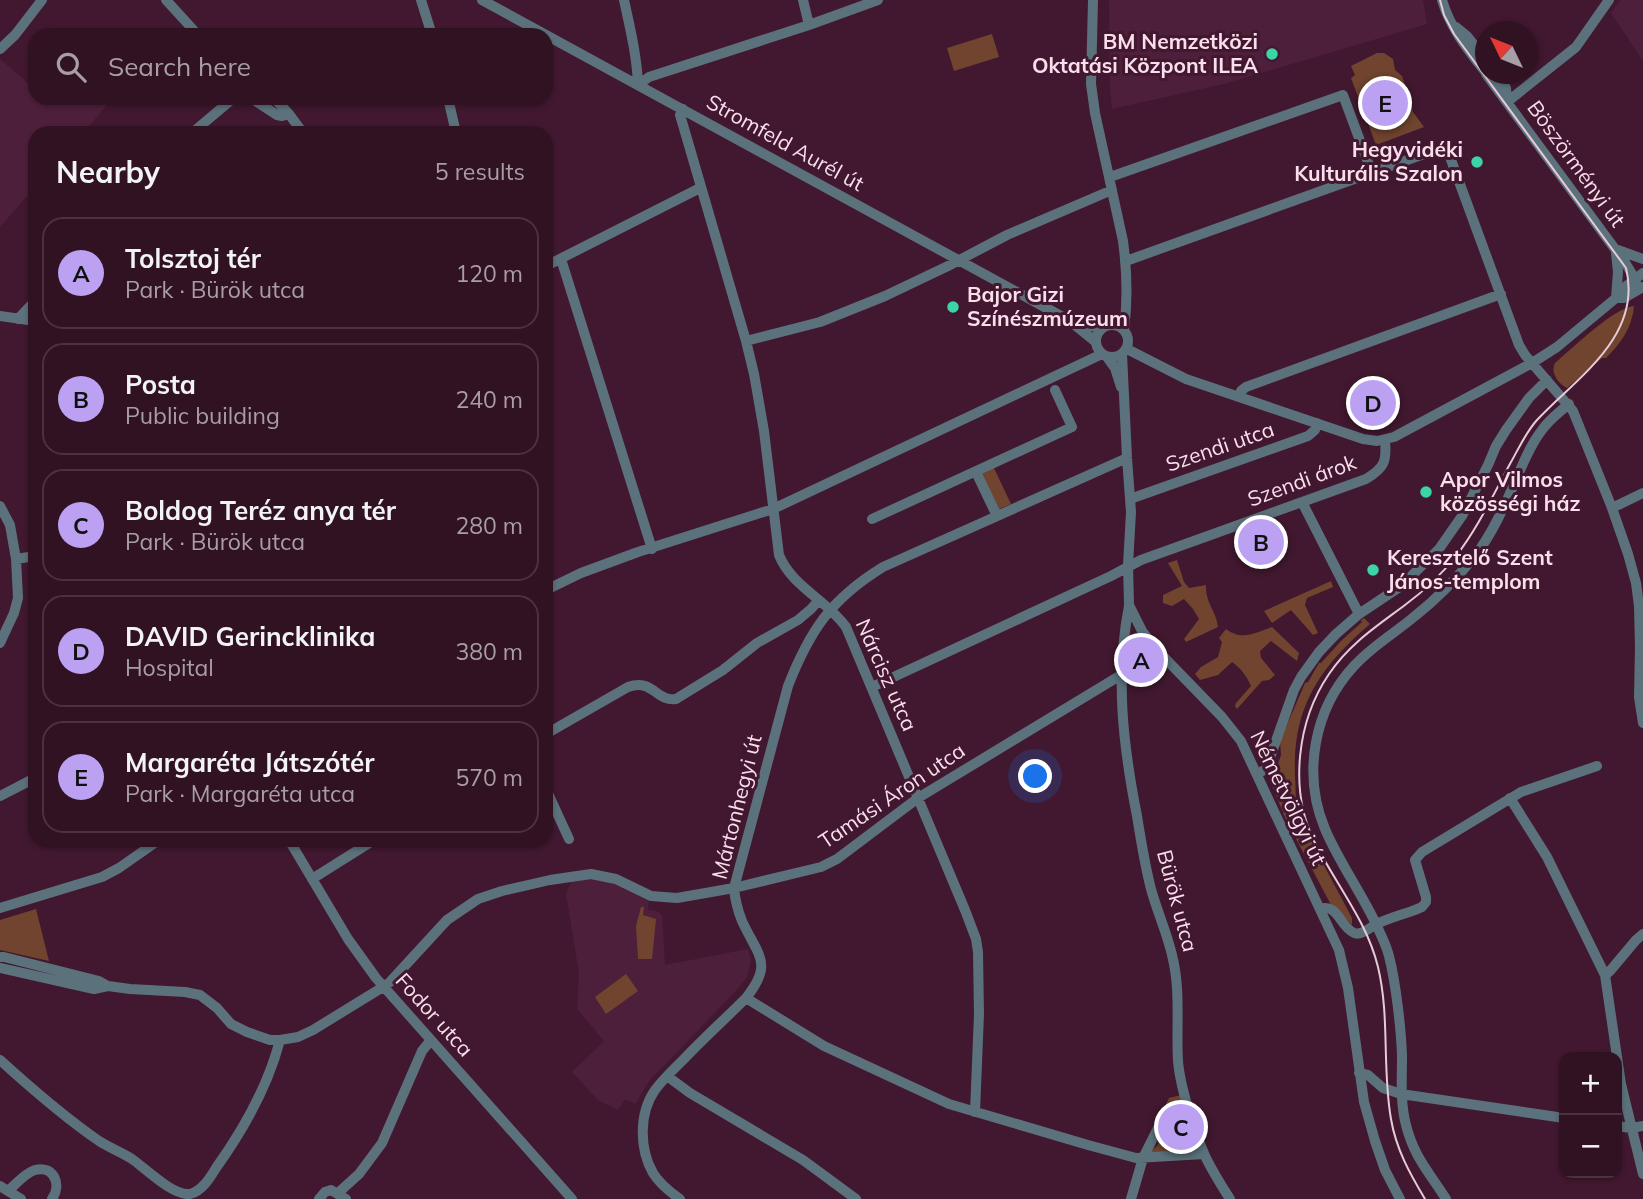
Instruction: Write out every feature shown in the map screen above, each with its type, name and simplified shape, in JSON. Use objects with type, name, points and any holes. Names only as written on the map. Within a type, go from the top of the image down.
[{"type":"street","points":[[0,49],[15,36],[42,0]]},
{"type":"street","points":[[166,0],[192,28]]},
{"type":"street","points":[[421,0],[430,28]]},
{"type":"street","name":"Stromfeld Aurél út","points":[[482,0],[533,28]]},
{"type":"street","points":[[624,0],[638,85]]},
{"type":"street","points":[[803,0],[809,25]]},
{"type":"street","points":[[638,85],[649,77],[878,0]]},
{"type":"street","points":[[1093,0],[1091,85],[1126,261],[1127,292],[1124,329],[1128,338],[1124,351],[1113,357],[1105,355],[1099,351],[1096,337],[1118,314],[1127,292]]},
{"type":"street","name":"Böszörményi út","points":[[1442,0],[1450,22],[1475,58]]},
{"type":"street","points":[[1507,102],[1576,47],[1609,0]]},
{"type":"street","name":"Böszörményi út","points":[[1450,22],[1475,46]]},
{"type":"street","name":"Stromfeld Aurél út","points":[[553,39],[1070,321],[1096,342]]},
{"type":"street","name":"Böszörményi út","points":[[1494,84],[1640,282]]},
{"type":"street","name":"Böszörményi út","points":[[1503,84],[1506,88],[1507,102]]},
{"type":"street","points":[[1110,177],[1343,94],[1372,173]]},
{"type":"street","points":[[200,126],[225,105]]},
{"type":"street","points":[[262,105],[277,115],[289,114]]},
{"type":"street","points":[[281,105],[298,126]]},
{"type":"street","points":[[450,105],[455,126]]},
{"type":"street","name":"Nárcisz utca","points":[[683,109],[680,115],[754,374],[764,431],[779,555],[797,581],[839,617],[846,627],[976,939],[979,1014],[975,1112]]},
{"type":"street","points":[[1126,261],[1438,149]]},
{"type":"street","points":[[1450,157],[1519,345],[1573,411],[1639,581],[1642,648],[1639,697],[1643,723]]},
{"type":"street","points":[[553,263],[700,188]]},
{"type":"street","points":[[746,341],[820,322],[885,296],[1007,235],[1112,190]]},
{"type":"street","name":"Böszörményi út","points":[[1614,248],[1643,259]]},
{"type":"street","name":"Böszörményi út","points":[[1614,248],[1618,263],[1616,298]]},
{"type":"street","points":[[561,259],[652,549]]},
{"type":"street","points":[[1124,351],[1186,379],[1363,439],[1385,441],[1532,363],[1557,347],[1616,298],[1624,298],[1640,282]]},
{"type":"street","points":[[1239,397],[1246,387],[1501,294]]},
{"type":"street","points":[[18,319],[28,308]]},
{"type":"street","points":[[0,316],[28,320]]},
{"type":"street","name":"Stromfeld Aurél út","points":[[1070,321],[1106,327]]},
{"type":"street","points":[[1106,327],[1120,326],[1124,329]]},
{"type":"street","name":"Németvölgyi út","points":[[1124,351],[1123,394],[1131,530],[1129,605],[1142,631],[1234,732],[1245,749],[1339,950],[1348,988],[1364,1102],[1385,1170],[1401,1199]]},
{"type":"street","points":[[553,587],[581,573],[639,552],[773,509],[1105,355]]},
{"type":"street","name":"Németvölgyi út","points":[[1105,355],[1115,368],[1123,394]]},
{"type":"street","points":[[1257,774],[1266,769],[1294,690],[1319,652],[1359,614],[1401,586],[1439,549],[1462,516],[1493,451],[1519,411],[1547,380]]},
{"type":"street","points":[[872,519],[1072,427],[1055,390]]},
{"type":"street","name":"Németvölgyi út","points":[[1446,1199],[1415,1152],[1405,1123],[1401,1094],[1402,1053],[1389,956],[1376,925],[1324,827],[1314,785],[1315,748],[1322,719],[1340,682],[1372,648],[1446,590],[1483,545],[1508,499],[1534,441],[1550,421],[1569,404]]},
{"type":"street","name":"Szendi utca","points":[[1130,499],[1308,436],[1317,424]]},
{"type":"street","name":"Szendi árok","points":[[872,687],[1111,576],[1128,565],[1366,479],[1379,470],[1385,460],[1385,441]]},
{"type":"street","name":"Mártonhegyi út","points":[[680,1199],[654,1174],[642,1128],[654,1090],[746,998],[760,976],[760,956],[737,908],[734,888],[788,686],[813,633],[830,609],[853,588],[883,567],[1127,458]]},
{"type":"street","points":[[976,472],[997,516]]},
{"type":"street","points":[[1612,508],[1643,493]]},
{"type":"street","points":[[1302,502],[1359,614]]},
{"type":"street","points":[[0,506],[10,525],[16,559],[18,598],[0,643]]},
{"type":"street","points":[[16,559],[28,557]]},
{"type":"street","points":[[553,730],[637,684],[645,685],[670,700],[676,699],[723,670],[757,643],[798,620],[818,600]]},
{"type":"street","name":"Bürök utca","points":[[1129,605],[1121,675],[1125,749],[1133,799],[1151,889],[1172,955],[1177,983],[1178,1062],[1181,1077],[1204,1154],[1230,1199]]},
{"type":"street","points":[[798,620],[813,633]]},
{"type":"street","points":[[1122,653],[1128,643],[1142,631]]},
{"type":"street","name":"Tamási Áron utca","points":[[281,1040],[298,1037],[313,1030],[383,987],[447,920],[478,899],[502,891],[591,874],[616,879],[652,896],[668,899],[734,888],[821,867],[836,859],[918,798],[1121,675]]},
{"type":"street","points":[[1320,909],[1331,908],[1354,933],[1413,911],[1424,905],[1426,897],[1416,867],[1415,860],[1418,855],[1521,792],[1597,766]]},
{"type":"street","points":[[0,796],[28,782]]},
{"type":"street","points":[[1510,798],[1547,858],[1605,975],[1621,1084],[1643,1174]]},
{"type":"street","points":[[553,804],[569,839]]},
{"type":"street","points":[[0,908],[102,877],[149,847]]},
{"type":"street","name":"Fodor utca","points":[[293,847],[348,939],[383,987],[567,1197]]},
{"type":"street","points":[[312,879],[363,847]]},
{"type":"street","points":[[1605,975],[1643,934]]},
{"type":"street","points":[[0,957],[78,975],[108,986]]},
{"type":"street","points":[[0,968],[94,989],[108,986],[200,995],[217,1008],[231,1024],[270,1040],[281,1040],[268,1076],[229,1151],[208,1181],[195,1193],[186,1194],[176,1192],[130,1158],[102,1143],[69,1119],[0,1060]]},
{"type":"street","points":[[746,998],[824,1046],[950,1104],[1088,1146],[1143,1158],[1204,1154]]},
{"type":"street","points":[[319,1199],[331,1190],[342,1196],[382,1143],[422,1051],[431,1040]]},
{"type":"street","points":[[1359,1073],[1368,1075],[1383,1088],[1401,1094],[1559,1117]]},
{"type":"street","points":[[667,1076],[690,1093],[803,1160],[856,1199]]},
{"type":"street","points":[[1130,1199],[1143,1158],[1163,1118]]},
{"type":"street","points":[[1622,1127],[1643,1126]]},
{"type":"street","points":[[21,1199],[4,1189],[38,1169],[46,1170],[57,1181],[52,1199]]},
{"type":"street","points":[[198,1199],[201,1188]]},
{"type":"shaded area","points":[[1109,0],[1423,0],[1427,24],[1224,84],[1112,109]]},
{"type":"shaded area","points":[[1620,0],[1643,0],[1643,61],[1611,13]]},
{"type":"shaded area","points":[[992,34],[999,57],[954,71],[947,48]]},
{"type":"shaded area","points":[[1377,53],[1384,53],[1393,59],[1395,70],[1402,76],[1413,112],[1424,127],[1376,145],[1351,78],[1355,75],[1351,66]]},
{"type":"shaded area","points":[[0,59],[28,83],[28,105],[107,105],[89,126],[28,126],[28,195],[0,227]]},
{"type":"shaded area","points":[[1634,306],[1621,341],[1606,358],[1602,358],[1567,388],[1561,384],[1554,374],[1555,363],[1605,321],[1625,308]]},
{"type":"shaded area","points":[[993,466],[1011,504],[997,510],[979,472]]},
{"type":"shaded area","points":[[1177,560],[1184,582],[1189,588],[1206,585],[1207,597],[1218,627],[1186,642],[1184,639],[1199,619],[1184,599],[1172,606],[1163,603],[1163,595],[1182,586],[1168,563]]},
{"type":"shaded area","points":[[1331,581],[1333,587],[1307,598],[1305,605],[1318,633],[1313,635],[1291,610],[1272,623],[1264,611]]},
{"type":"shaded area","points":[[1364,618],[1370,624],[1337,656],[1313,690],[1298,729],[1295,751],[1298,813],[1352,918],[1352,925],[1330,903],[1286,820],[1268,775],[1274,775],[1281,755],[1280,741],[1305,683],[1319,663]]},
{"type":"shaded area","points":[[1272,627],[1299,653],[1297,661],[1271,641],[1260,651],[1261,658],[1275,675],[1262,681],[1237,709],[1236,703],[1251,686],[1235,664],[1232,662],[1218,675],[1200,680],[1195,674],[1218,657],[1222,642],[1219,638],[1226,629],[1243,635]]},
{"type":"shaded area","points":[[1135,643],[1157,663],[1126,678],[1128,654]]},
{"type":"shaded area","points":[[575,875],[624,883],[649,901],[648,910],[657,911],[662,916],[665,965],[748,949],[751,960],[747,977],[736,991],[650,1080],[635,1104],[625,1099],[618,1110],[598,1100],[572,1072],[604,1041],[577,1009],[579,974],[566,893]]},
{"type":"shaded area","points":[[641,907],[644,907],[643,915],[656,919],[652,959],[638,959],[636,926]]},
{"type":"shaded area","points":[[36,909],[49,961],[0,950],[0,920]]},
{"type":"shaded area","points":[[626,974],[638,991],[606,1014],[595,997]]},
{"type":"shaded area","points":[[1185,1094],[1204,1154],[1143,1158],[1157,1146],[1170,1119],[1161,1115],[1169,1098]]},
{"type":"tram line","points":[[1425,1199],[1404,1161],[1393,1130],[1388,1100],[1382,986],[1373,950],[1358,918],[1322,857],[1306,821],[1299,778],[1304,734],[1318,693],[1337,663],[1364,636],[1432,582],[1464,545],[1529,430],[1586,372],[1615,336],[1625,315],[1629,293],[1626,268],[1454,34],[1440,0]]},
{"type":"place","name":"BM Nemzetközi Oktatási Központ ILEA","points":[[1272,54]]},
{"type":"place","name":"Margaréta Játszótér","points":[[1385,103]]},
{"type":"place","name":"Hegyvidéki Kulturális Szalon","points":[[1477,162]]},
{"type":"place","name":"Bajor Gizi Színészmúzeum","points":[[953,307]]},
{"type":"place","name":"DAVID Gerincklinika","points":[[1373,403]]},
{"type":"place","name":"Apor Vilmos közösségi ház","points":[[1426,492]]},
{"type":"place","name":"Posta","points":[[1261,542]]},
{"type":"place","name":"Keresztelő Szent János-templom","points":[[1373,570]]},
{"type":"place","name":"Tolsztoj tér","points":[[1141,660]]},
{"type":"place","name":"Boldog Teréz anya tér","points":[[1181,1127]]}]
